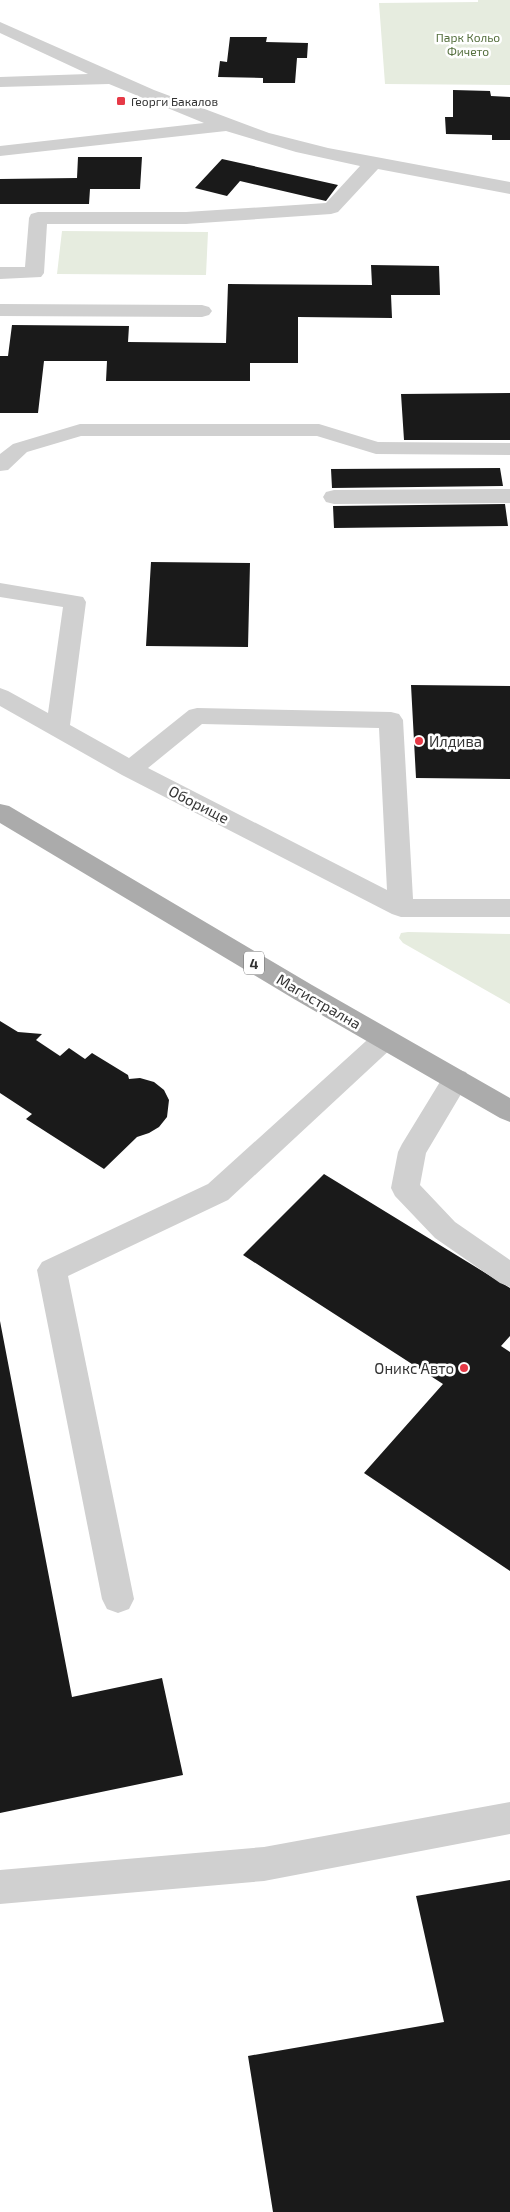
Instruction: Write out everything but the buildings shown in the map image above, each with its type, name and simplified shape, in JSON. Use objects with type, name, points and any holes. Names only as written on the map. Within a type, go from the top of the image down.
[{"type":"main road","name":"Магистрална","points":[[0,812],[510,1111]]},
{"type":"street","points":[[0,27],[112,78],[227,125],[302,148],[463,177],[510,188]]},
{"type":"street","points":[[0,82],[112,78]]},
{"type":"street","points":[[0,151],[227,125]]},
{"type":"street","points":[[0,273],[34,273],[38,218],[186,218],[331,208],[374,162]]},
{"type":"street","points":[[0,310],[202,311]]},
{"type":"street","points":[[0,465],[10,448],[80,430],[319,430],[376,448],[510,449]]},
{"type":"street","points":[[334,497],[510,496]]},
{"type":"street","points":[[0,590],[75,602],[58,728]]},
{"type":"street","name":"Оборище","points":[[0,696],[131,769],[401,908]]},
{"type":"street","points":[[131,769],[197,716],[391,720],[401,908],[510,908]]},
{"type":"street","points":[[118,1600],[52,1270],[218,1192],[385,1039]]},
{"type":"street","points":[[456,1079],[412,1152],[406,1188],[445,1230],[510,1275]]},
{"type":"street","points":[[0,1887],[264,1864],[510,1818]]},
{"type":"green space","name":"Парк Кольо Фичето","points":[[478,0],[510,0],[510,85],[385,84],[379,3],[478,2]]},
{"type":"green space","points":[[62,231],[208,232],[206,275],[57,274]]},
{"type":"green space","points":[[401,933],[510,934],[510,1004],[403,943],[399,938]]},
{"type":"place","name":"Георги Бакалов","points":[[121,101]]},
{"type":"place","name":"Илдива","points":[[419,741]]},
{"type":"place","name":"Оникс Авто","points":[[464,1368]]}]
